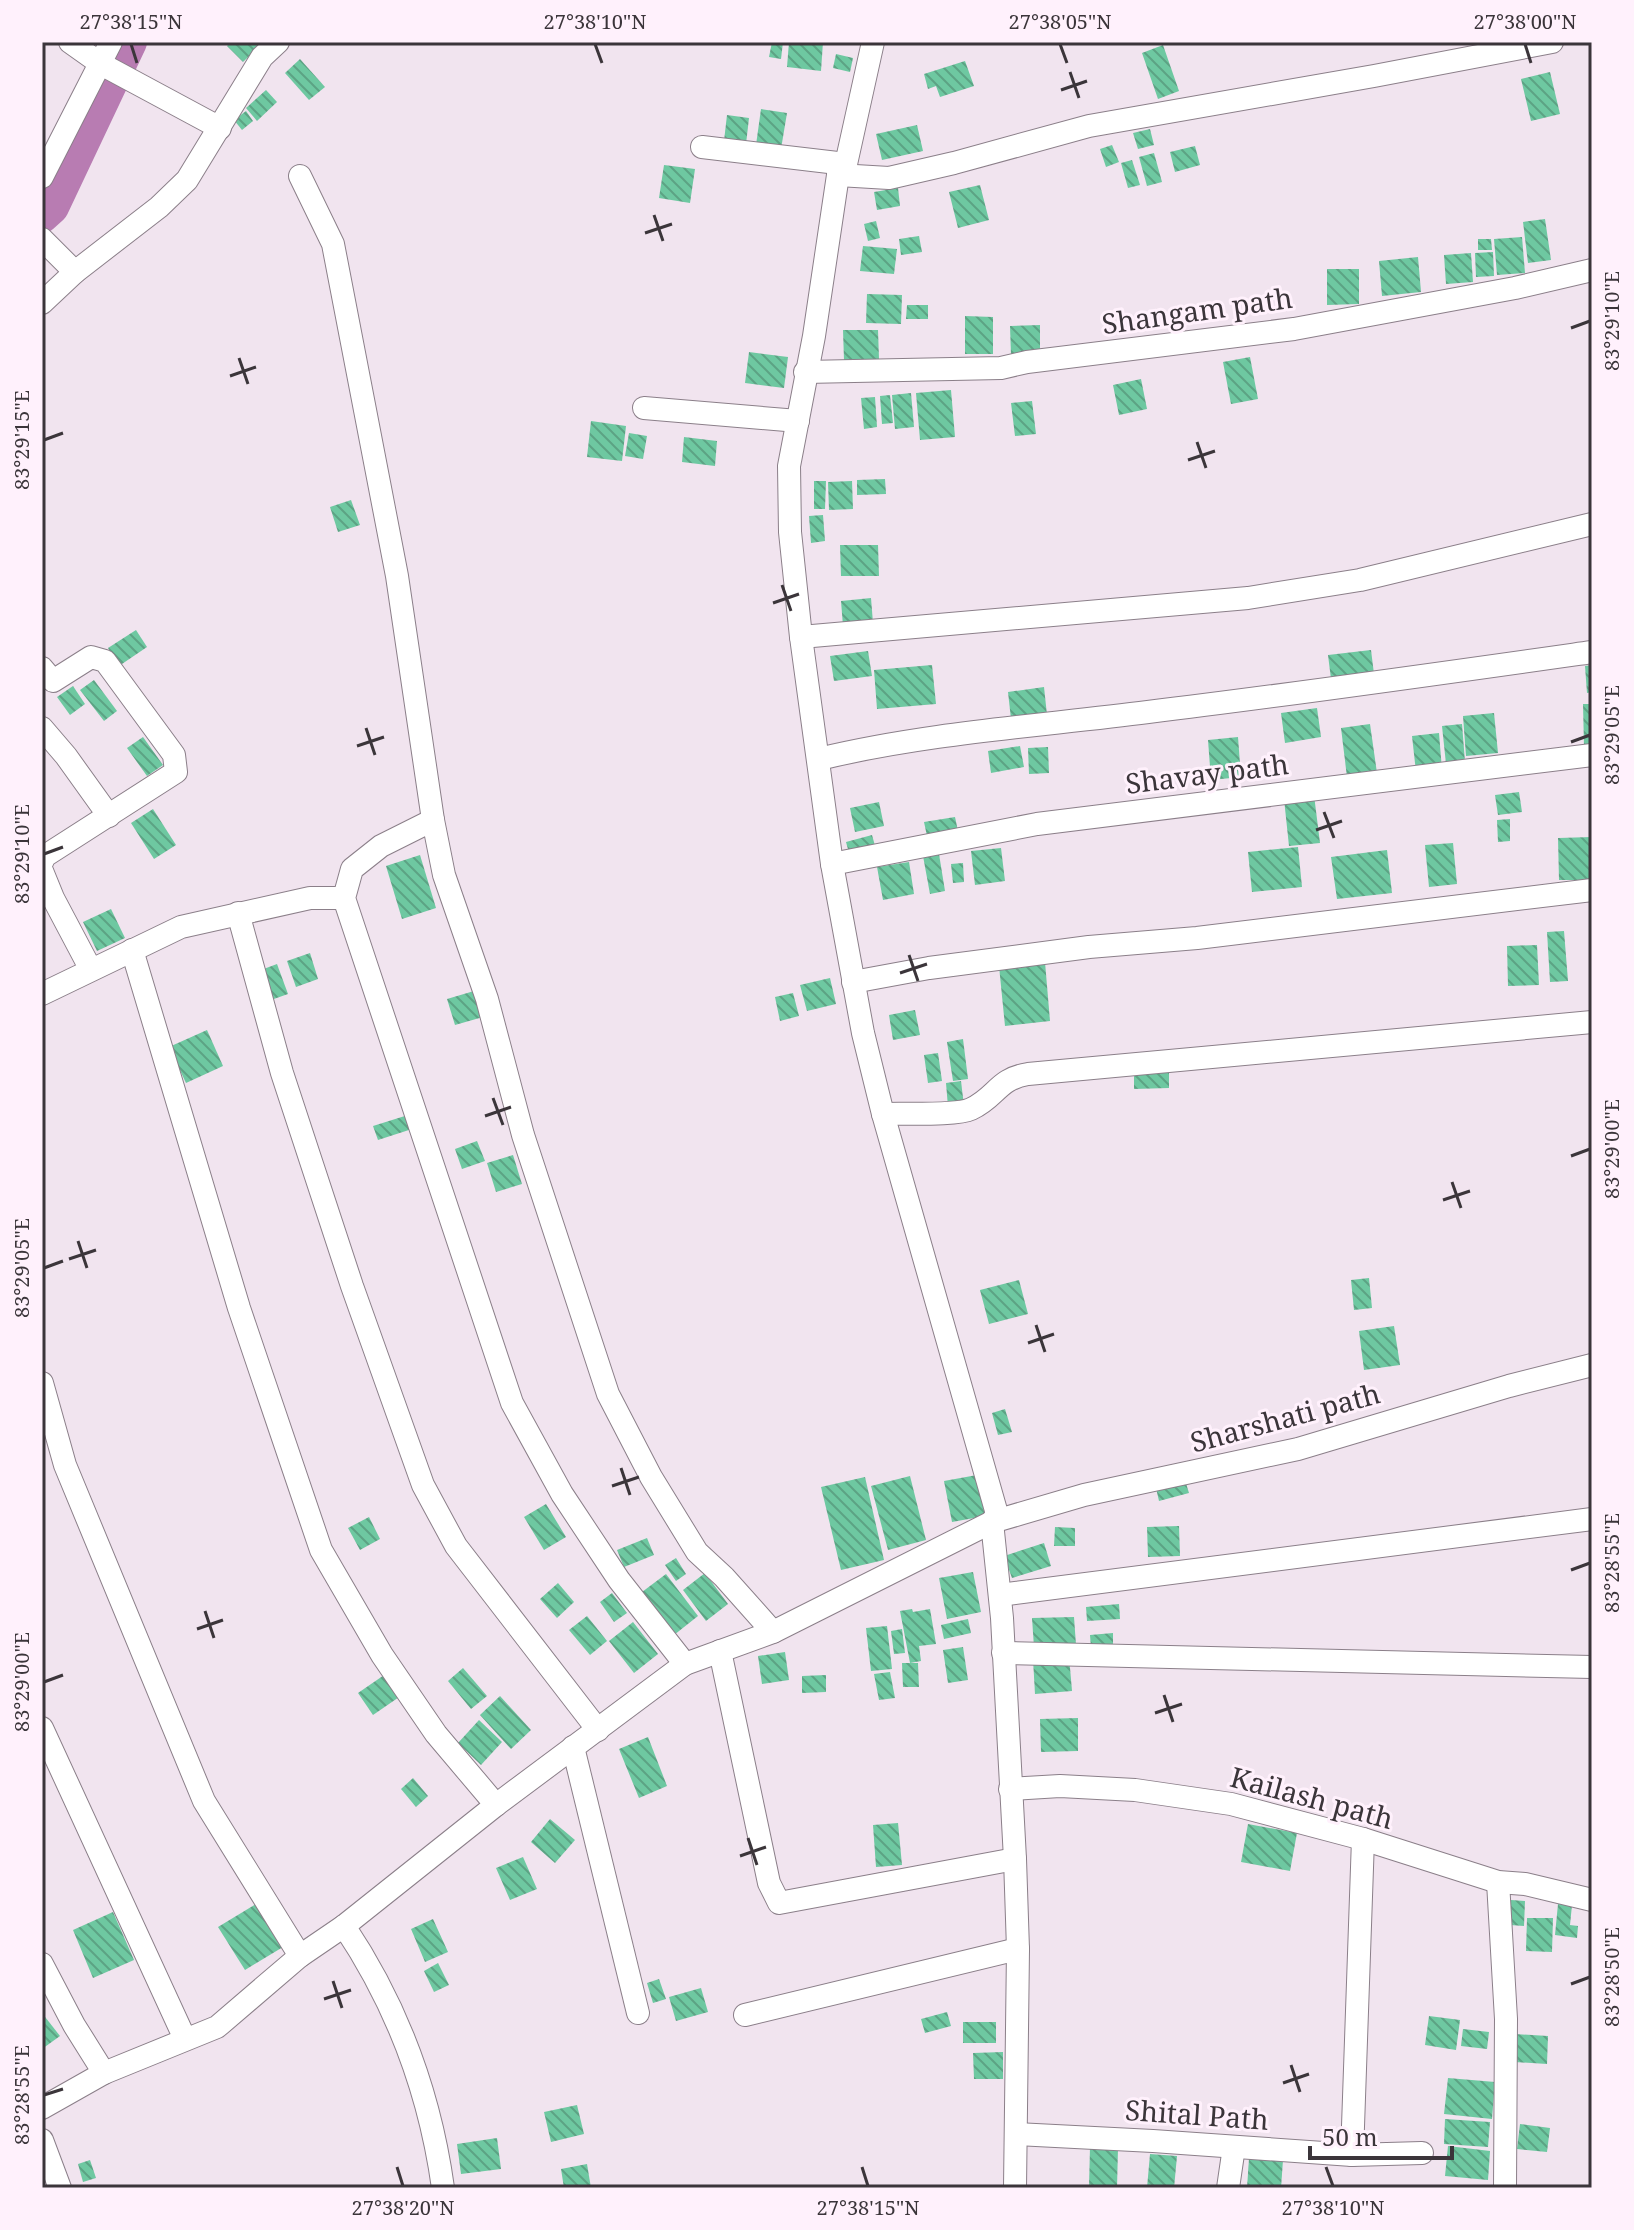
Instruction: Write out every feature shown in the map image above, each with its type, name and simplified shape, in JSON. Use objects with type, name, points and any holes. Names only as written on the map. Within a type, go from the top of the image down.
[{"type":"street","points":[[70,42],[102,65],[220,128]]},
{"type":"street","points":[[42,177],[102,65],[111,42]]},
{"type":"street","points":[[42,303],[75,272],[159,207],[187,180],[262,57],[278,42]]},
{"type":"street","points":[[873,42],[842,170],[789,466],[790,532],[832,864],[853,982],[883,1114],[997,1514],[992,1522],[1000,1595],[1018,1949],[1015,2188]]},
{"type":"street","points":[[702,147],[889,178],[1089,126],[1552,42]]},
{"type":"street","points":[[300,176],[333,244],[397,576],[444,875],[487,999],[523,1135],[608,1394],[651,1477],[697,1552],[773,1632]]},
{"type":"street","points":[[42,239],[75,272]]},
{"type":"street","name":"Shangam path","points":[[805,372],[1001,368],[1027,362],[1294,329],[1515,288],[1592,270]]},
{"type":"street","points":[[644,408],[798,421]]},
{"type":"street","points":[[801,637],[1248,598],[1360,580],[1592,524]]},
{"type":"street","points":[[819,759],[968,734],[1264,698],[1592,652]]},
{"type":"street","points":[[42,862],[45,856],[176,772],[174,755],[105,661],[91,657],[46,680]]},
{"type":"street","points":[[42,728],[109,816]]},
{"type":"street","name":"Shavay path","points":[[832,864],[1037,824],[1592,755]]},
{"type":"street","points":[[433,820],[381,846],[352,869],[344,898],[512,1403],[562,1494],[594,1543],[685,1664]]},
{"type":"street","points":[[42,871],[90,968]]},
{"type":"street","points":[[853,982],[929,968],[1089,947],[1197,938],[1592,890]]},
{"type":"street","points":[[42,994],[90,968],[181,927],[310,898],[344,898]]},
{"type":"street","points":[[238,913],[282,1073],[352,1286],[423,1485],[456,1546],[598,1730]]},
{"type":"street","points":[[132,950],[239,1308],[321,1550],[382,1655],[436,1734],[496,1805]]},
{"type":"street","points":[[883,1114],[968,1111],[992,1096],[1006,1080],[1028,1074],[1592,1022]]},
{"type":"street","name":"Sharshati path","points":[[42,2108],[104,2073],[217,2027],[300,1956],[344,1926],[496,1805],[685,1664],[773,1632],[992,1522],[1084,1495],[1298,1449],[1393,1419],[1592,1365]]},
{"type":"street","points":[[42,1383],[65,1465],[204,1801],[300,1956]]},
{"type":"street","points":[[1000,1595],[1592,1519]]},
{"type":"street","points":[[720,1651],[769,1883],[779,1903],[1015,1859]]},
{"type":"street","points":[[1003,1653],[1592,1667]]},
{"type":"street","points":[[42,1728],[185,2039]]},
{"type":"street","points":[[573,1747],[638,2013]]},
{"type":"street","name":"Kailash path","points":[[1010,1789],[1060,1786],[1135,1790],[1231,1804],[1363,1839],[1498,1882],[1525,1884],[1592,1900]]},
{"type":"street","points":[[1352,2155],[1363,1839]]},
{"type":"street","points":[[1498,1882],[1506,2019],[1505,2188]]},
{"type":"street","points":[[344,1926],[364,1955],[401,2030],[422,2083],[439,2154],[443,2188]]},
{"type":"street","points":[[745,2015],[1018,1949]]},
{"type":"street","points":[[42,1964],[104,2073]]},
{"type":"street","name":"Shital Path","points":[[1016,2134],[1352,2155],[1422,2153]]},
{"type":"street","points":[[42,2140],[60,2188]]},
{"type":"street","points":[[1228,2188],[1234,2147]]},
{"type":"building","points":[[231,42],[264,42],[243,62],[227,46]]},
{"type":"building","points":[[772,42],[783,42],[781,59],[769,57]]},
{"type":"building","points":[[789,42],[823,42],[821,71],[787,67]]},
{"type":"building","points":[[1163,45],[1179,91],[1158,99],[1142,53]]},
{"type":"building","points":[[836,54],[853,58],[850,72],[833,68]]},
{"type":"building","points":[[300,59],[325,87],[309,100],[285,73]]},
{"type":"building","points":[[965,61],[974,86],[940,97],[936,86],[928,89],[924,74]]},
{"type":"building","points":[[1550,72],[1560,114],[1531,121],[1521,79]]},
{"type":"building","points":[[266,90],[277,102],[257,121],[246,108]]},
{"type":"building","points":[[761,109],[787,113],[781,149],[756,145]]},
{"type":"building","points":[[246,111],[253,121],[242,130],[234,120]]},
{"type":"building","points":[[727,115],[749,118],[746,144],[724,141]]},
{"type":"building","points":[[917,125],[923,151],[882,160],[876,134]]},
{"type":"building","points":[[1150,129],[1154,145],[1138,149],[1133,133]]},
{"type":"building","points":[[1112,145],[1119,162],[1106,167],[1100,149]]},
{"type":"building","points":[[1195,146],[1200,165],[1175,172],[1170,152]]},
{"type":"building","points":[[1154,153],[1162,182],[1147,186],[1139,157]]},
{"type":"building","points":[[1132,160],[1140,185],[1128,188],[1121,163]]},
{"type":"building","points":[[664,165],[695,169],[690,203],[659,198]]},
{"type":"building","points":[[980,185],[989,220],[958,228],[949,192]]},
{"type":"building","points":[[898,188],[900,206],[877,210],[874,192]]},
{"type":"building","points":[[1545,219],[1551,260],[1528,263],[1523,222]]},
{"type":"building","points":[[876,221],[880,238],[868,241],[864,224]]},
{"type":"building","points":[[919,236],[922,252],[901,255],[899,239]]},
{"type":"building","points":[[1522,237],[1525,273],[1497,275],[1494,239]]},
{"type":"building","points":[[1478,239],[1491,239],[1492,250],[1478,250]]},
{"type":"building","points":[[863,246],[897,249],[894,274],[860,271]]},
{"type":"building","points":[[1493,252],[1494,276],[1476,277],[1475,253]]},
{"type":"building","points":[[1471,253],[1473,282],[1446,284],[1444,255]]},
{"type":"building","points":[[1418,257],[1421,292],[1382,296],[1379,261]]},
{"type":"building","points":[[1327,269],[1359,269],[1359,304],[1327,305]]},
{"type":"building","points":[[867,294],[902,295],[901,324],[866,323]]},
{"type":"building","points":[[907,305],[928,305],[928,319],[906,319]]},
{"type":"building","points":[[965,316],[993,317],[993,354],[965,354]]},
{"type":"building","points":[[1040,325],[1040,354],[1011,355],[1010,326]]},
{"type":"building","points":[[843,330],[878,330],[879,359],[844,360]]},
{"type":"building","points":[[749,352],[788,357],[784,388],[745,383]]},
{"type":"building","points":[[1250,357],[1258,399],[1231,404],[1223,362]]},
{"type":"building","points":[[1141,379],[1147,409],[1119,415],[1113,385]]},
{"type":"building","points":[[951,390],[955,437],[920,440],[916,393]]},
{"type":"building","points":[[911,393],[914,427],[895,429],[892,395]]},
{"type":"building","points":[[890,395],[893,423],[882,424],[880,396]]},
{"type":"building","points":[[875,397],[877,427],[864,429],[861,398]]},
{"type":"building","points":[[1032,401],[1036,434],[1015,436],[1011,403]]},
{"type":"building","points":[[591,421],[626,426],[622,461],[587,457]]},
{"type":"building","points":[[629,433],[647,436],[643,459],[625,456]]},
{"type":"building","points":[[684,437],[717,441],[715,466],[682,462]]},
{"type":"building","points":[[885,479],[886,494],[857,495],[857,480]]},
{"type":"building","points":[[814,481],[826,481],[825,509],[814,509]]},
{"type":"building","points":[[852,481],[853,509],[829,510],[828,482]]},
{"type":"building","points":[[351,500],[360,525],[338,532],[330,507]]},
{"type":"building","points":[[823,515],[825,541],[811,543],[809,516]]},
{"type":"building","points":[[840,545],[878,545],[879,576],[841,576]]},
{"type":"building","points":[[871,598],[873,623],[843,626],[841,601]]},
{"type":"building","points":[[136,630],[147,647],[119,666],[108,648]]},
{"type":"building","points":[[1371,650],[1374,674],[1331,679],[1328,655]]},
{"type":"building","points":[[868,651],[872,676],[834,681],[830,656]]},
{"type":"building","points":[[932,665],[936,704],[877,709],[874,670]]},
{"type":"building","points":[[1592,665],[1592,692],[1587,693],[1585,666]]},
{"type":"building","points":[[94,680],[117,711],[104,721],[80,690]]},
{"type":"building","points":[[73,686],[85,704],[70,715],[57,697]]},
{"type":"building","points":[[1044,687],[1047,715],[1011,719],[1008,692]]},
{"type":"building","points":[[1583,704],[1592,704],[1592,746],[1584,746]]},
{"type":"building","points":[[1317,708],[1321,737],[1285,743],[1281,713]]},
{"type":"building","points":[[1494,713],[1498,753],[1466,756],[1463,716]]},
{"type":"building","points":[[1370,724],[1377,773],[1347,777],[1341,728]]},
{"type":"building","points":[[1462,724],[1465,762],[1446,764],[1442,726]]},
{"type":"building","points":[[1439,733],[1442,770],[1416,772],[1412,736]]},
{"type":"building","points":[[143,737],[163,765],[147,776],[127,748]]},
{"type":"building","points":[[1238,737],[1241,777],[1211,780],[1208,740]]},
{"type":"building","points":[[1020,746],[1024,767],[991,773],[988,751]]},
{"type":"building","points":[[1048,747],[1049,773],[1029,774],[1028,748]]},
{"type":"building","points":[[1519,792],[1522,812],[1498,815],[1495,795]]},
{"type":"building","points":[[1314,795],[1320,843],[1289,846],[1284,799]]},
{"type":"building","points":[[879,802],[884,826],[855,832],[850,808]]},
{"type":"building","points":[[153,809],[176,845],[154,859],[131,823]]},
{"type":"building","points":[[955,817],[958,831],[927,836],[924,822]]},
{"type":"building","points":[[1510,819],[1510,841],[1498,842],[1497,820]]},
{"type":"building","points":[[872,835],[877,853],[851,860],[846,842]]},
{"type":"building","points":[[1592,837],[1592,880],[1559,880],[1558,838]]},
{"type":"building","points":[[1453,843],[1457,884],[1429,887],[1425,845]]},
{"type":"building","points":[[1298,847],[1302,887],[1252,892],[1248,852]]},
{"type":"building","points":[[1001,848],[1005,881],[975,885],[971,851]]},
{"type":"building","points":[[1387,850],[1392,893],[1337,899],[1331,857]]},
{"type":"building","points":[[939,854],[945,891],[930,894],[923,856]]},
{"type":"building","points":[[420,855],[436,908],[402,919],[386,866]]},
{"type":"building","points":[[909,862],[914,894],[883,900],[877,867]]},
{"type":"building","points":[[963,863],[964,882],[953,883],[951,864]]},
{"type":"building","points":[[111,909],[125,938],[97,951],[83,922]]},
{"type":"building","points":[[1564,931],[1568,981],[1550,982],[1547,932]]},
{"type":"building","points":[[1537,945],[1539,985],[1508,986],[1507,946]]},
{"type":"building","points":[[310,953],[318,979],[296,987],[287,961]]},
{"type":"building","points":[[1045,962],[1050,1021],[1005,1026],[999,966]]},
{"type":"building","points":[[277,964],[288,994],[271,1000],[261,970]]},
{"type":"building","points":[[830,978],[836,1004],[807,1011],[800,985]]},
{"type":"building","points":[[474,991],[483,1017],[455,1025],[447,999]]},
{"type":"building","points":[[793,993],[799,1016],[780,1021],[775,997]]},
{"type":"building","points":[[915,1010],[920,1035],[893,1040],[889,1015]]},
{"type":"building","points":[[207,1030],[223,1066],[186,1083],[169,1047]]},
{"type":"building","points":[[963,1039],[968,1079],[953,1081],[947,1042]]},
{"type":"building","points":[[938,1053],[942,1081],[928,1083],[924,1055]]},
{"type":"building","points":[[1169,1067],[1169,1088],[1134,1089],[1134,1068]]},
{"type":"building","points":[[961,1081],[964,1106],[948,1107],[946,1083]]},
{"type":"building","points":[[408,1115],[412,1129],[378,1140],[373,1126]]},
{"type":"building","points":[[477,1141],[485,1161],[462,1169],[455,1149]]},
{"type":"building","points":[[513,1155],[522,1184],[496,1192],[487,1163]]},
{"type":"building","points":[[1369,1278],[1372,1308],[1354,1310],[1351,1280]]},
{"type":"building","points":[[1019,1280],[1028,1314],[989,1324],[980,1290]]},
{"type":"building","points":[[1394,1326],[1400,1365],[1364,1370],[1359,1331]]},
{"type":"building","points":[[1005,1409],[1012,1432],[998,1435],[992,1413]]},
{"type":"building","points":[[977,1475],[985,1516],[952,1522],[944,1481]]},
{"type":"building","points":[[910,1476],[926,1540],[888,1550],[871,1486]]},
{"type":"building","points":[[865,1477],[884,1560],[841,1570],[821,1487]]},
{"type":"building","points":[[1185,1480],[1189,1493],[1159,1501],[1156,1488]]},
{"type":"building","points":[[546,1504],[566,1537],[544,1550],[524,1517]]},
{"type":"building","points":[[369,1517],[380,1539],[360,1550],[348,1528]]},
{"type":"building","points":[[1179,1526],[1180,1556],[1148,1557],[1147,1527]]},
{"type":"building","points":[[1055,1527],[1075,1528],[1075,1546],[1054,1546]]},
{"type":"building","points":[[647,1538],[654,1555],[624,1567],[617,1550]]},
{"type":"building","points":[[1044,1543],[1051,1566],[1012,1578],[1004,1556]]},
{"type":"building","points":[[676,1558],[686,1574],[676,1581],[665,1565]]},
{"type":"building","points":[[973,1572],[981,1612],[947,1619],[939,1578]]},
{"type":"building","points":[[705,1573],[728,1604],[706,1621],[683,1590]]},
{"type":"building","points":[[666,1574],[698,1616],[674,1635],[642,1592]]},
{"type":"building","points":[[558,1583],[574,1602],[557,1618],[540,1599]]},
{"type":"building","points":[[612,1593],[627,1613],[614,1622],[600,1602]]},
{"type":"building","points":[[1119,1604],[1120,1619],[1087,1621],[1086,1607]]},
{"type":"building","points":[[912,1609],[913,1612],[930,1609],[936,1644],[919,1646],[921,1661],[910,1663],[900,1611]]},
{"type":"building","points":[[587,1616],[607,1641],[590,1655],[569,1630]]},
{"type":"building","points":[[1074,1617],[1076,1645],[1034,1647],[1032,1618]]},
{"type":"building","points":[[968,1619],[971,1633],[944,1639],[941,1625]]},
{"type":"building","points":[[633,1622],[658,1654],[634,1673],[609,1641]]},
{"type":"building","points":[[887,1626],[892,1669],[871,1671],[866,1628]]},
{"type":"building","points":[[902,1629],[905,1653],[894,1654],[891,1631]]},
{"type":"building","points":[[1113,1633],[1113,1647],[1091,1648],[1090,1635]]},
{"type":"building","points":[[963,1647],[968,1680],[948,1683],[943,1650]]},
{"type":"building","points":[[785,1652],[789,1680],[762,1684],[758,1656]]},
{"type":"building","points":[[1069,1656],[1072,1691],[1035,1694],[1033,1659]]},
{"type":"building","points":[[902,1663],[918,1663],[919,1687],[903,1687]]},
{"type":"building","points":[[463,1668],[487,1696],[471,1709],[448,1681]]},
{"type":"building","points":[[390,1671],[405,1693],[373,1715],[358,1693]]},
{"type":"building","points":[[890,1672],[895,1698],[879,1700],[874,1674]]},
{"type":"building","points":[[826,1675],[826,1692],[802,1693],[802,1676]]},
{"type":"building","points":[[500,1696],[531,1730],[511,1749],[480,1715]]},
{"type":"building","points":[[1078,1718],[1078,1751],[1041,1752],[1040,1719]]},
{"type":"building","points":[[479,1720],[502,1742],[481,1765],[458,1743]]},
{"type":"building","points":[[648,1737],[667,1786],[639,1798],[619,1749]]},
{"type":"building","points":[[413,1778],[428,1796],[416,1807],[401,1789]]},
{"type":"building","points":[[550,1819],[575,1840],[555,1863],[531,1842]]},
{"type":"building","points":[[898,1823],[902,1865],[876,1867],[873,1825]]},
{"type":"building","points":[[1248,1824],[1297,1833],[1290,1871],[1241,1862]]},
{"type":"building","points":[[523,1857],[537,1889],[510,1900],[496,1868]]},
{"type":"building","points":[[1511,1900],[1525,1901],[1524,1926],[1510,1925]]},
{"type":"building","points":[[256,1904],[283,1947],[245,1970],[218,1927]]},
{"type":"building","points":[[1558,1904],[1572,1905],[1570,1925],[1578,1926],[1577,1938],[1555,1935]]},
{"type":"building","points":[[113,1912],[134,1960],[93,1978],[73,1930]]},
{"type":"building","points":[[1527,1918],[1553,1918],[1552,1952],[1526,1951]]},
{"type":"building","points":[[433,1919],[448,1952],[425,1962],[411,1929]]},
{"type":"building","points":[[438,1963],[449,1985],[434,1992],[424,1971]]},
{"type":"building","points":[[659,1979],[666,1999],[653,2003],[647,1983]]},
{"type":"building","points":[[701,1988],[708,2012],[676,2021],[669,1997]]},
{"type":"building","points":[[947,2012],[951,2026],[925,2033],[921,2019]]},
{"type":"building","points":[[42,2013],[60,2036],[42,2049]]},
{"type":"building","points":[[1429,2016],[1460,2020],[1456,2050],[1425,2045]]},
{"type":"building","points":[[963,2022],[996,2022],[996,2043],[963,2043]]},
{"type":"building","points":[[1463,2029],[1489,2032],[1487,2049],[1461,2046]]},
{"type":"building","points":[[1515,2034],[1548,2036],[1547,2064],[1514,2062]]},
{"type":"building","points":[[1003,2052],[1003,2079],[974,2079],[973,2053]]},
{"type":"building","points":[[1448,2078],[1495,2082],[1492,2119],[1444,2114]]},
{"type":"building","points":[[577,2105],[584,2134],[551,2142],[544,2112]]},
{"type":"building","points":[[1445,2119],[1490,2122],[1488,2147],[1444,2144]]},
{"type":"building","points":[[1520,2124],[1550,2128],[1547,2152],[1517,2149]]},
{"type":"building","points":[[497,2138],[501,2169],[461,2174],[457,2144]]},
{"type":"building","points":[[1448,2146],[1490,2151],[1488,2180],[1445,2176]]},
{"type":"building","points":[[1090,2147],[1118,2148],[1117,2188],[1089,2187]]},
{"type":"building","points":[[1150,2154],[1177,2156],[1174,2188],[1147,2188]]},
{"type":"building","points":[[1249,2158],[1283,2160],[1281,2188],[1247,2188]]},
{"type":"building","points":[[90,2160],[96,2178],[83,2182],[78,2164]]},
{"type":"building","points":[[587,2164],[591,2188],[564,2188],[561,2169]]},
{"type":"waterway","points":[[42,216],[52,207],[130,42]]}]
